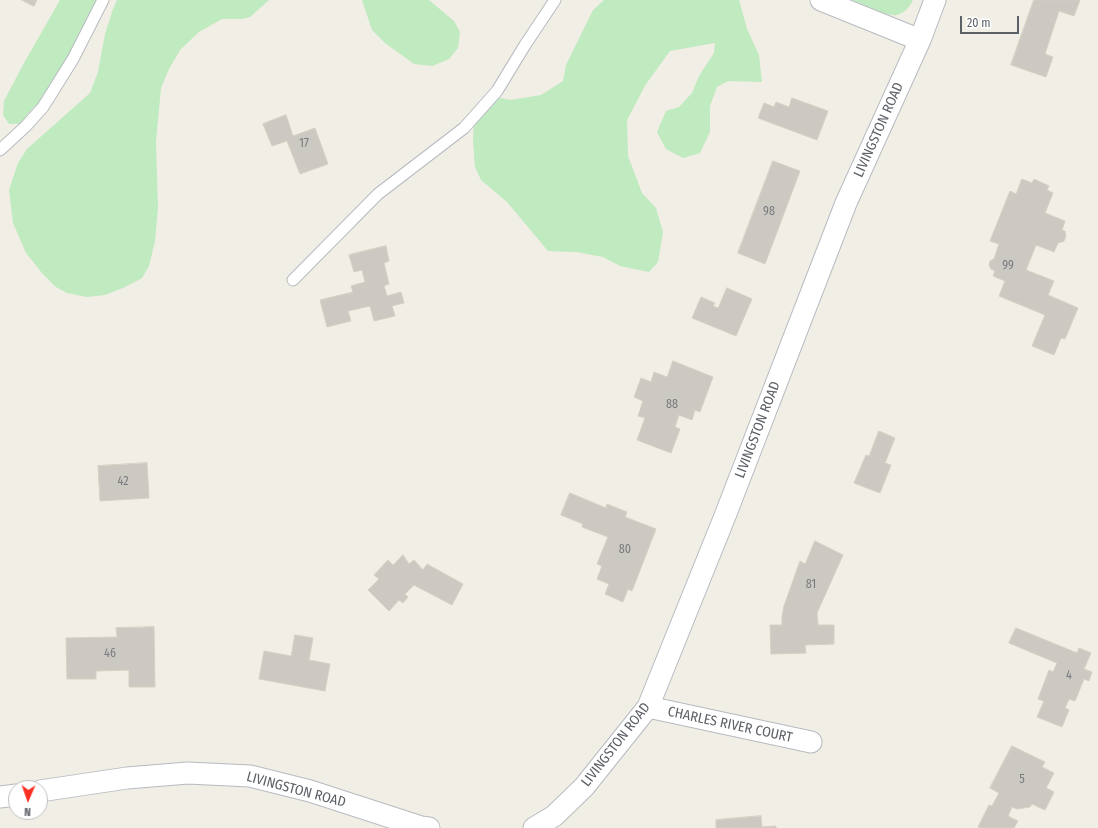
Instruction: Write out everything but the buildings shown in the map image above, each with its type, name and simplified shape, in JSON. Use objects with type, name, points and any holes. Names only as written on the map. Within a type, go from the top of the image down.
[{"type":"street","points":[[821,0],[920,40]]},
{"type":"street","name":"LIVINGSTON ROAD","points":[[534,828],[554,816],[584,787],[648,707],[725,516],[846,203],[920,40],[935,0]]},
{"type":"street","name":"CHARLES RIVER COURT","points":[[648,707],[811,742]]},
{"type":"street","name":"LIVINGSTON ROAD","points":[[48,790],[134,777],[188,774],[250,776],[310,791],[420,827],[429,828]]},
{"type":"lane","points":[[0,150],[26,126],[43,107],[73,59],[103,0]]},
{"type":"lane","points":[[293,280],[378,194],[464,128],[497,91],[555,0]]},
{"type":"green space","points":[[60,0],[96,0],[57,89],[34,107],[19,124],[9,124],[3,115],[4,101]]},
{"type":"green space","points":[[117,0],[269,0],[250,17],[242,19],[222,19],[199,32],[180,50],[169,69],[161,88],[156,142],[158,208],[155,241],[149,266],[142,278],[125,287],[105,295],[87,297],[67,293],[56,287],[42,273],[26,253],[13,223],[9,190],[18,163],[27,149],[90,93],[98,72],[105,34]]},
{"type":"green space","points":[[362,0],[429,0],[454,21],[460,32],[458,48],[449,59],[432,66],[414,64],[385,43],[372,30]]},
{"type":"green space","points":[[604,0],[739,0],[747,29],[759,55],[762,82],[728,81],[717,87],[710,106],[710,132],[700,153],[683,158],[666,149],[657,132],[666,111],[679,107],[692,93],[699,76],[714,53],[715,43],[670,51],[646,84],[627,120],[628,156],[642,193],[656,208],[663,232],[658,262],[649,272],[620,266],[603,257],[576,252],[548,251],[507,202],[481,180],[475,167],[473,140],[474,123],[491,96],[511,100],[541,95],[563,81],[566,65],[593,10]]},
{"type":"green space","points":[[852,0],[913,0],[900,14],[892,15]]}]
